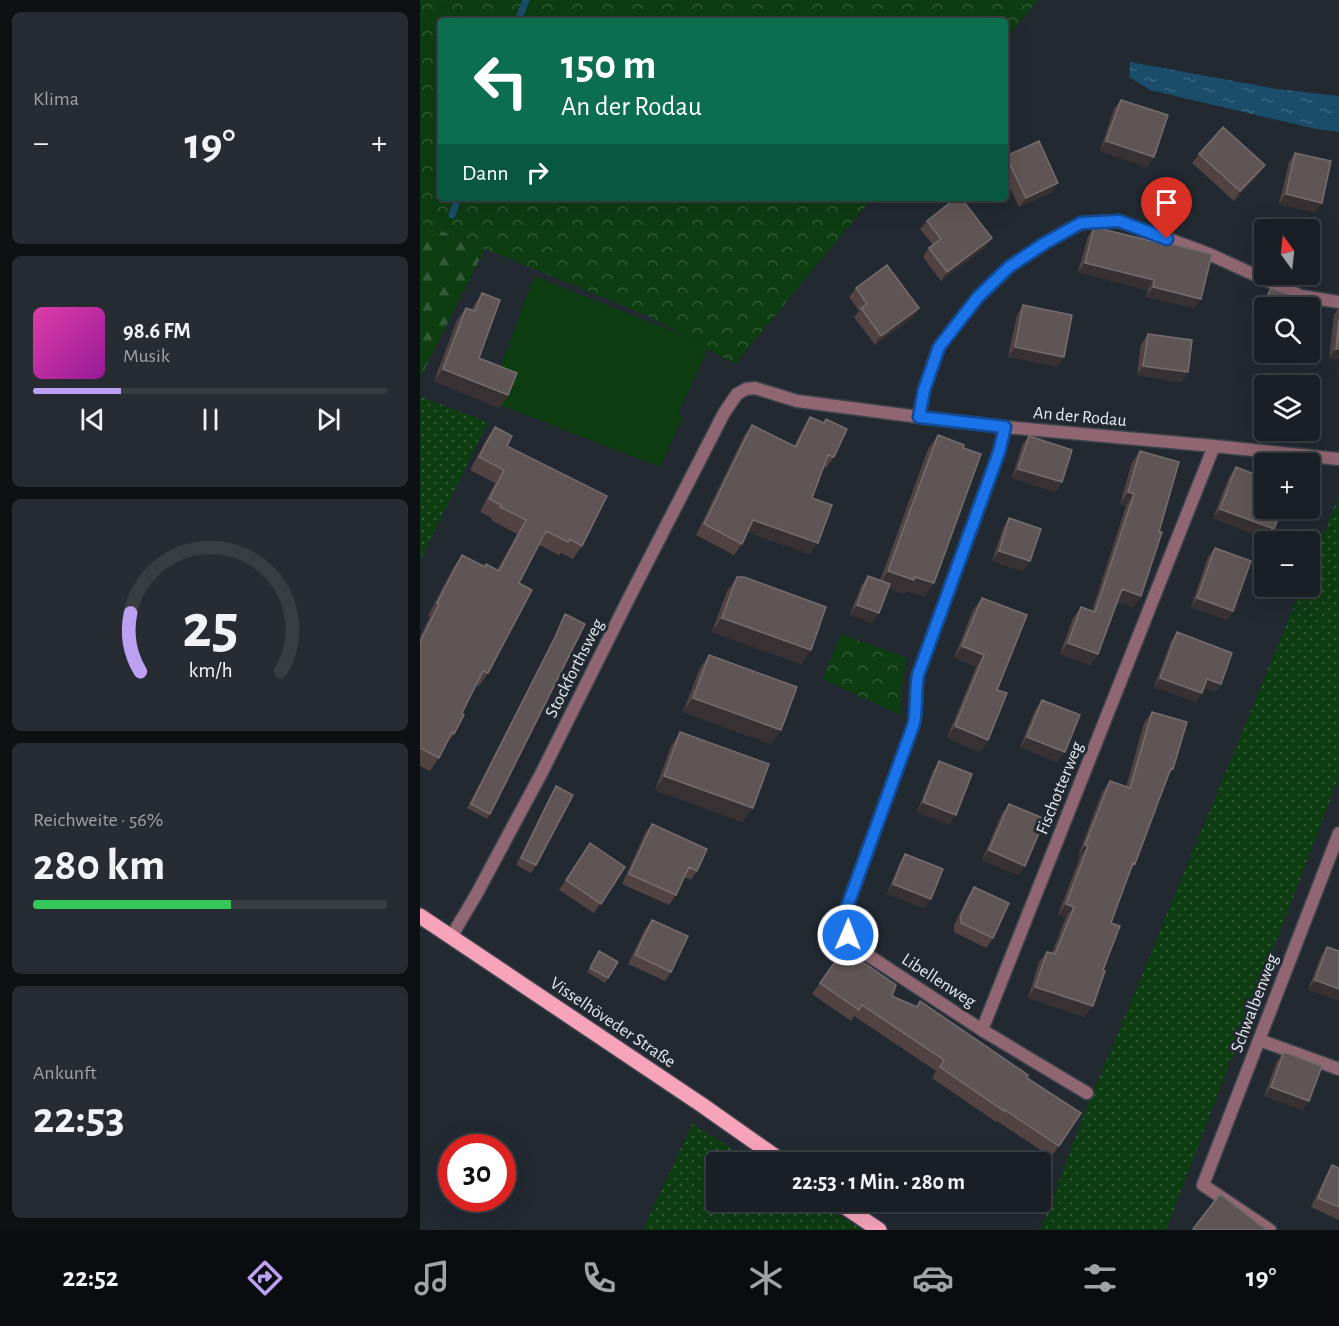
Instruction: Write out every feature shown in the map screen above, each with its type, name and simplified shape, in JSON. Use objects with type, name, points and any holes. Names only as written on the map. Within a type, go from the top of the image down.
[{"type":"main road","name":"Visselhöveder Straße","points":[[420,916],[769,1152]]},
{"type":"main road","points":[[853,1212],[879,1230]]},
{"type":"street","points":[[919,417],[924,390],[939,347],[978,297],[1009,267],[1081,223],[1119,221],[1209,254],[1301,296],[1339,302]]},
{"type":"street","name":"An der Rodau","points":[[724,413],[736,394],[751,388],[797,401],[919,417],[1339,459]]},
{"type":"street","name":"Stockforthsweg","points":[[451,937],[541,774],[724,413]]},
{"type":"street","name":"Libellenweg","points":[[982,1030],[857,948],[848,935],[845,918],[914,723],[918,675],[999,452],[1005,427]]},
{"type":"street","name":"Fischotterweg","points":[[982,1030],[1214,446]]},
{"type":"street","name":"Schwalbenweg","points":[[1270,1230],[1203,1185],[1259,1040],[1335,858],[1339,833]]},
{"type":"street","points":[[982,1030],[1086,1093]]},
{"type":"street","points":[[1259,1040],[1339,1069]]},
{"type":"green space","points":[[420,0],[1038,0],[1008,36],[1008,18],[438,18],[438,201],[870,201],[735,364],[650,317],[420,222]]},
{"type":"green space","points":[[420,222],[485,249],[420,378]]},
{"type":"green space","points":[[534,276],[709,346],[678,414],[683,417],[660,467],[500,405],[496,380]]},
{"type":"green space","points":[[420,397],[488,422],[420,561]]},
{"type":"green space","points":[[1339,496],[1339,777],[1166,1230],[1040,1230],[1047,1212],[1051,1212],[1051,1201],[1084,1115],[1298,597],[1320,597],[1320,543]]},
{"type":"green space","points":[[841,634],[907,658],[902,685],[902,716],[823,679]]},
{"type":"green space","points":[[692,1124],[738,1152],[706,1152],[706,1212],[833,1212],[863,1230],[643,1230]]},
{"type":"water","points":[[1130,62],[1277,89],[1339,96],[1339,132],[1316,129],[1150,90],[1129,77]]},
{"type":"building","points":[[1121,100],[1168,115],[1154,157],[1106,141]]},
{"type":"building","points":[[1223,127],[1265,165],[1240,191],[1199,154]]},
{"type":"building","points":[[1039,141],[1058,183],[1026,198],[1008,160],[1008,155]]},
{"type":"building","points":[[1295,153],[1331,161],[1322,203],[1286,194]]},
{"type":"building","points":[[952,201],[963,201],[992,238],[947,272],[929,248],[941,239],[927,221]]},
{"type":"building","points":[[1094,227],[1212,254],[1201,299],[1153,287],[1154,280],[1085,263]]},
{"type":"building","points":[[887,265],[919,308],[881,336],[861,308],[867,304],[856,288]]},
{"type":"building","points":[[1271,288],[1296,297],[1268,297]]},
{"type":"building","points":[[482,293],[500,300],[479,358],[517,373],[508,395],[443,369],[466,308],[475,311]]},
{"type":"building","points":[[1023,305],[1072,315],[1064,357],[1015,347]]},
{"type":"building","points":[[1339,319],[1339,349],[1336,349]]},
{"type":"building","points":[[1148,334],[1192,340],[1188,372],[1143,366]]},
{"type":"building","points":[[810,417],[824,423],[826,419],[847,429],[834,457],[828,455],[812,498],[832,505],[818,543],[753,520],[742,544],[704,524],[752,425],[796,447]]},
{"type":"building","points":[[495,427],[512,436],[507,446],[607,496],[582,546],[570,539],[568,542],[546,531],[519,583],[532,590],[488,673],[483,671],[462,713],[464,715],[454,734],[452,732],[439,758],[420,748],[420,642],[462,555],[485,567],[486,564],[499,571],[526,520],[489,499],[504,470],[479,457]]},
{"type":"building","points":[[938,435],[981,454],[934,583],[915,577],[914,580],[888,571]]},
{"type":"building","points":[[1029,436],[1072,450],[1062,482],[1018,469]]},
{"type":"building","points":[[1140,451],[1179,462],[1159,532],[1162,532],[1141,596],[1122,589],[1098,654],[1068,643],[1081,607],[1095,612],[1134,494],[1128,492]]},
{"type":"building","points":[[1236,467],[1254,474],[1254,519],[1278,519],[1274,529],[1220,509]]},
{"type":"building","points":[[1009,518],[1041,529],[1030,561],[999,551]]},
{"type":"building","points":[[1215,548],[1251,561],[1233,611],[1197,598]]},
{"type":"building","points":[[868,576],[890,584],[879,613],[857,605]]},
{"type":"building","points":[[737,577],[744,577],[826,607],[811,650],[722,618]]},
{"type":"building","points":[[982,598],[1027,615],[997,690],[1007,693],[988,740],[955,726],[984,655],[962,646]]},
{"type":"building","points":[[565,614],[585,624],[490,814],[471,804]]},
{"type":"building","points":[[1177,632],[1232,653],[1221,684],[1207,679],[1202,693],[1160,678]]},
{"type":"building","points":[[709,655],[797,687],[781,730],[693,698]]},
{"type":"building","points":[[1042,700],[1080,715],[1065,752],[1027,737]]},
{"type":"building","points":[[1152,712],[1187,722],[1173,769],[1171,768],[1111,923],[1120,926],[1103,970],[1105,971],[1093,1006],[1035,987],[1047,952],[1055,954],[1074,907],[1066,904],[1088,846],[1085,845],[1110,781],[1130,788]]},
{"type":"building","points":[[680,732],[769,764],[753,808],[664,776]]},
{"type":"building","points":[[939,761],[972,774],[956,815],[923,802]]},
{"type":"building","points":[[556,786],[573,795],[536,865],[521,858]]},
{"type":"building","points":[[1009,804],[1045,819],[1025,866],[989,850]]},
{"type":"building","points":[[652,824],[707,849],[697,871],[689,867],[676,895],[629,874]]},
{"type":"building","points":[[590,843],[625,867],[601,904],[566,880]]},
{"type":"building","points":[[905,854],[943,869],[931,899],[893,884]]},
{"type":"building","points":[[974,887],[1009,903],[993,938],[961,923],[961,915]]},
{"type":"building","points":[[652,920],[688,936],[671,972],[635,955]]},
{"type":"building","points":[[1327,947],[1339,951],[1339,989],[1315,980]]},
{"type":"building","points":[[844,949],[896,985],[892,996],[917,1007],[920,1001],[1028,1075],[1027,1078],[1081,1113],[1059,1146],[940,1067],[944,1060],[862,1005],[859,1010],[820,983]]},
{"type":"building","points":[[599,951],[618,962],[608,978],[590,968]]},
{"type":"building","points":[[1284,1052],[1322,1066],[1309,1101],[1271,1087]]},
{"type":"building","points":[[1332,1165],[1339,1168],[1339,1207],[1318,1198]]},
{"type":"building","points":[[1220,1194],[1267,1230],[1193,1229]]},
{"type":"waterway","points":[[519,18],[526,0]]},
{"type":"waterway","points":[[452,215],[457,201]]},
{"type":"route","points":[[848,935],[845,924],[847,907],[914,723],[918,675],[999,452],[1005,427],[919,417],[924,390],[939,347],[978,297],[1009,267],[1081,223],[1119,221],[1167,239]]}]
